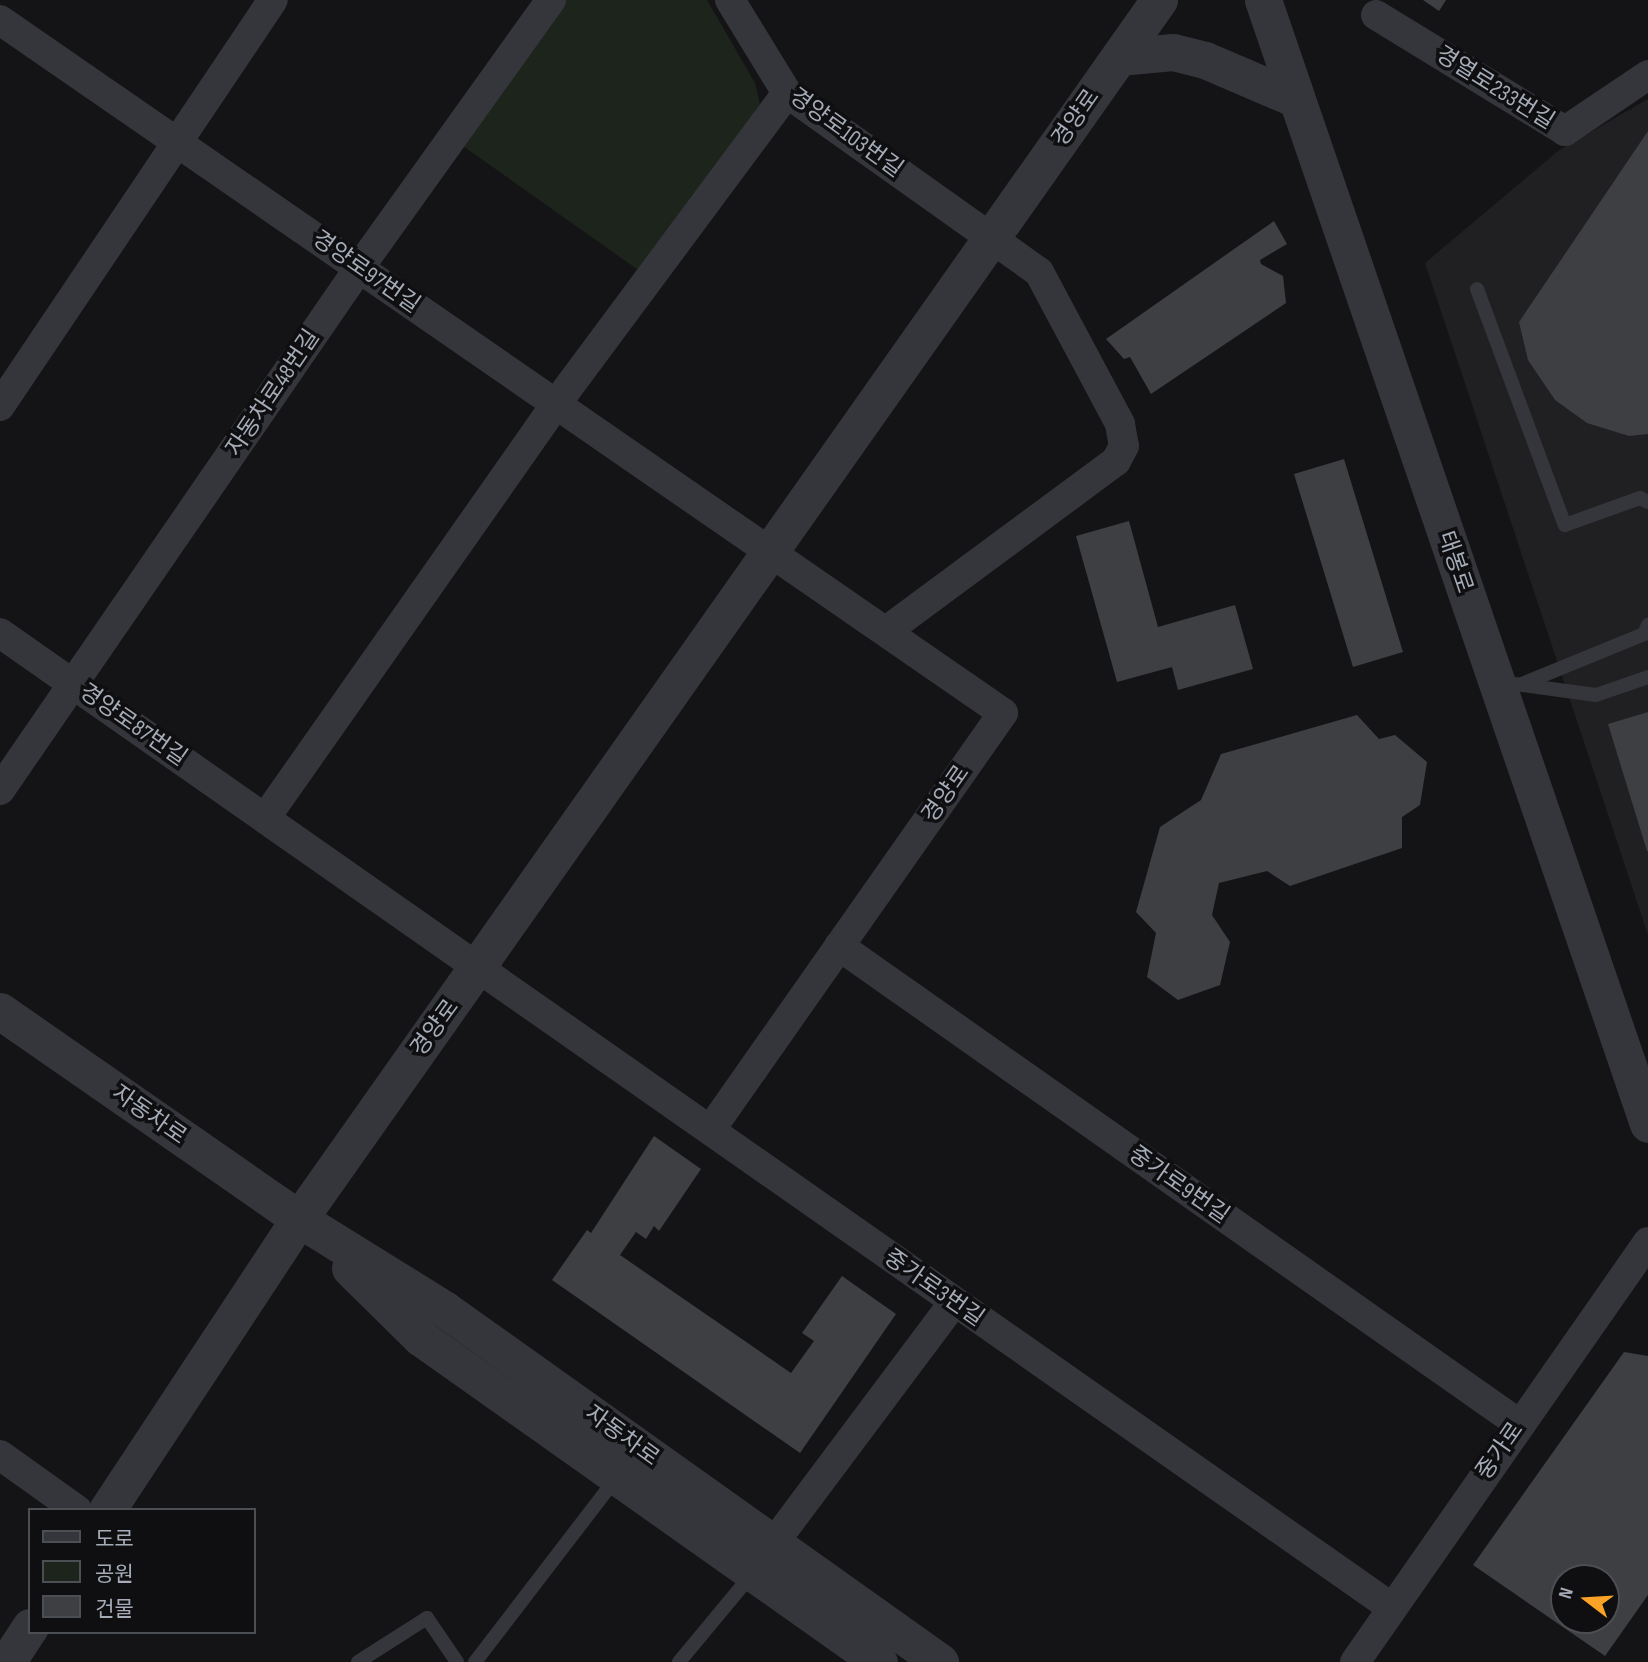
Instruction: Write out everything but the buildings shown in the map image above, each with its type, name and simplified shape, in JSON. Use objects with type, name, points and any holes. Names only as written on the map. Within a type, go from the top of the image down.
[{"type":"street","points":[[0,405],[175,141],[273,0]]},
{"type":"street","name":"자동차로48번길","points":[[0,790],[359,268],[551,0]]},
{"type":"street","name":"경양로103번길","points":[[730,0],[787,93],[993,237]]},
{"type":"street","name":"경양로","points":[[108,1508],[299,1219],[993,237],[1132,29],[1159,0]]},
{"type":"street","name":"태봉로","points":[[1263,0],[1296,99],[1508,683],[1648,1124]]},
{"type":"street","name":"경열로233번길","points":[[1376,15],[1565,131],[1648,75]]},
{"type":"street","name":"경양로97번길","points":[[0,20],[770,551]]},
{"type":"street","points":[[1132,29],[1173,52],[1205,60],[1296,99]]},
{"type":"street","points":[[266,817],[556,404],[787,93]]},
{"type":"street","points":[[886,631],[1116,461],[1124,446],[1120,424],[1039,272],[993,237]]},
{"type":"street","name":"경양로","points":[[711,1129],[1003,713],[770,551]]},
{"type":"street","name":"경양로87번길","points":[[0,633],[480,966]]},
{"type":"street","name":"중가로9번길","points":[[839,946],[1519,1424]]},
{"type":"street","name":"중가로3번길","points":[[480,966],[1391,1607]]},
{"type":"street","name":"자동차로","points":[[0,1011],[299,1219],[444,1309],[940,1662]]},
{"type":"street","name":"자동차로","points":[[299,1219],[421,1338],[879,1662]]},
{"type":"street","name":"중가로","points":[[1355,1662],[1648,1242]]},
{"type":"street","points":[[774,1544],[954,1302]]},
{"type":"street","points":[[0,1455],[75,1508]]},
{"type":"street","points":[[7,1662],[28,1630]]},
{"type":"lane","points":[[1476,289],[1565,525],[1640,498],[1648,502]]},
{"type":"lane","points":[[1508,683],[1644,634],[1648,625]]},
{"type":"lane","points":[[1508,683],[1596,695],[1648,677]]},
{"type":"lane","name":"자동차로","points":[[475,1662],[616,1478]]},
{"type":"lane","points":[[679,1662],[753,1573]]},
{"type":"lane","points":[[358,1662],[427,1618],[457,1662]]},
{"type":"shaded area","points":[[1648,99],[1648,935],[1425,263],[1558,151]]},
{"type":"green space","points":[[563,0],[707,0],[755,83],[760,104],[641,272],[460,144]]}]
